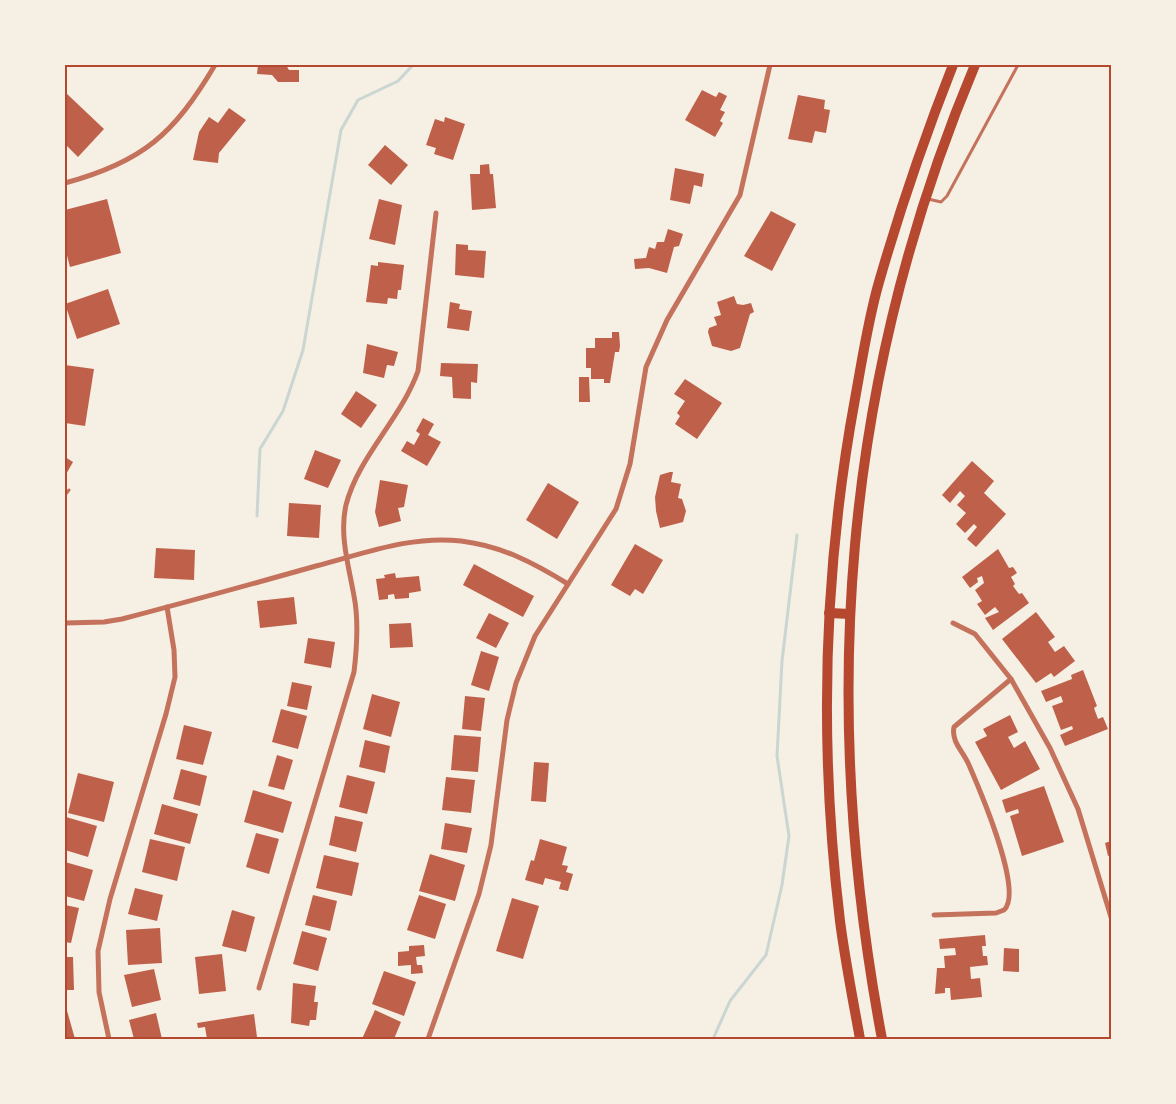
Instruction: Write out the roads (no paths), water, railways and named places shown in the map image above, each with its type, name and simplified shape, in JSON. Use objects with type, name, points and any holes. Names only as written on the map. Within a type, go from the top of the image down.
[{"type":"main road","points":[[860,1039],[840,922],[833,842],[826,691],[834,544],[844,462],[879,284],[912,179],[953,65]]},
{"type":"main road","points":[[882,1039],[869,968],[858,889],[852,818],[847,709],[850,614],[858,510],[874,393],[906,258],[925,197],[975,65]]},
{"type":"main road","points":[[830,613],[850,614]]},
{"type":"street","points":[[65,183],[113,169],[133,159],[156,142],[177,121],[215,65]]},
{"type":"street","points":[[428,1039],[479,894],[491,845],[508,720],[516,683],[535,636],[616,509],[630,464],[646,366],[667,320],[740,195],[770,65]]},
{"type":"street","points":[[259,988],[354,672],[358,624],[343,520],[351,488],[410,391],[418,371],[436,213]]},
{"type":"street","points":[[65,623],[104,622],[166,607],[347,557],[401,544],[428,541],[460,541],[514,554],[568,584]]},
{"type":"street","points":[[109,1039],[98,992],[98,951],[110,899],[166,714],[175,677],[174,650],[166,607]]},
{"type":"street","points":[[953,623],[975,634],[1011,679],[1050,748],[1078,809],[1111,918]]},
{"type":"street","points":[[934,915],[996,912],[1004,910],[1010,902],[1009,884],[988,809],[966,758],[955,741],[953,733],[954,726],[1011,679]]},
{"type":"lane","points":[[925,197],[937,202],[944,201],[1018,65]]},
{"type":"lane","points":[[65,495],[69,490]]},
{"type":"waterway","points":[[257,516],[260,449],[283,411],[303,350],[341,130],[358,100],[398,81],[413,65]]},
{"type":"waterway","points":[[713,1039],[730,1001],[766,955],[782,885],[789,836],[777,756],[782,661],[797,535]]}]
